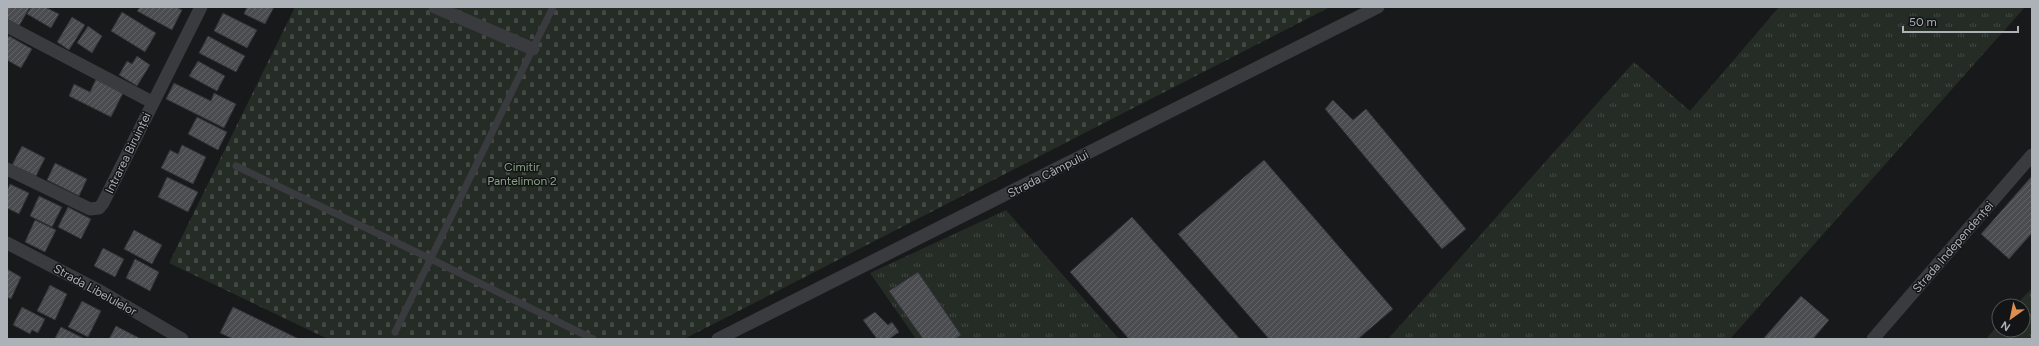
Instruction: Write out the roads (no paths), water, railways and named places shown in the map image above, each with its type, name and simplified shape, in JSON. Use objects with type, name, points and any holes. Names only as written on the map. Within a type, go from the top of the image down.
[{"type":"street","name":"Intrarea Biruinței","points":[[7,169],[90,209],[99,208],[104,203],[152,102],[201,7]]},
{"type":"street","points":[[436,7],[533,49]]},
{"type":"street","name":"Strada Câmpului","points":[[718,339],[1378,7]]},
{"type":"street","points":[[7,26],[152,102]]},
{"type":"street","name":"Strada Independenței","points":[[1873,339],[2032,155]]},
{"type":"street","name":"Strada Libelulelor","points":[[7,244],[100,291],[182,339]]},
{"type":"lane","points":[[395,332],[554,7]]},
{"type":"lane","points":[[236,166],[431,258],[593,339]]},
{"type":"park label","name":"Cimitir Pantelimon 2","points":[[522,174]]}]
